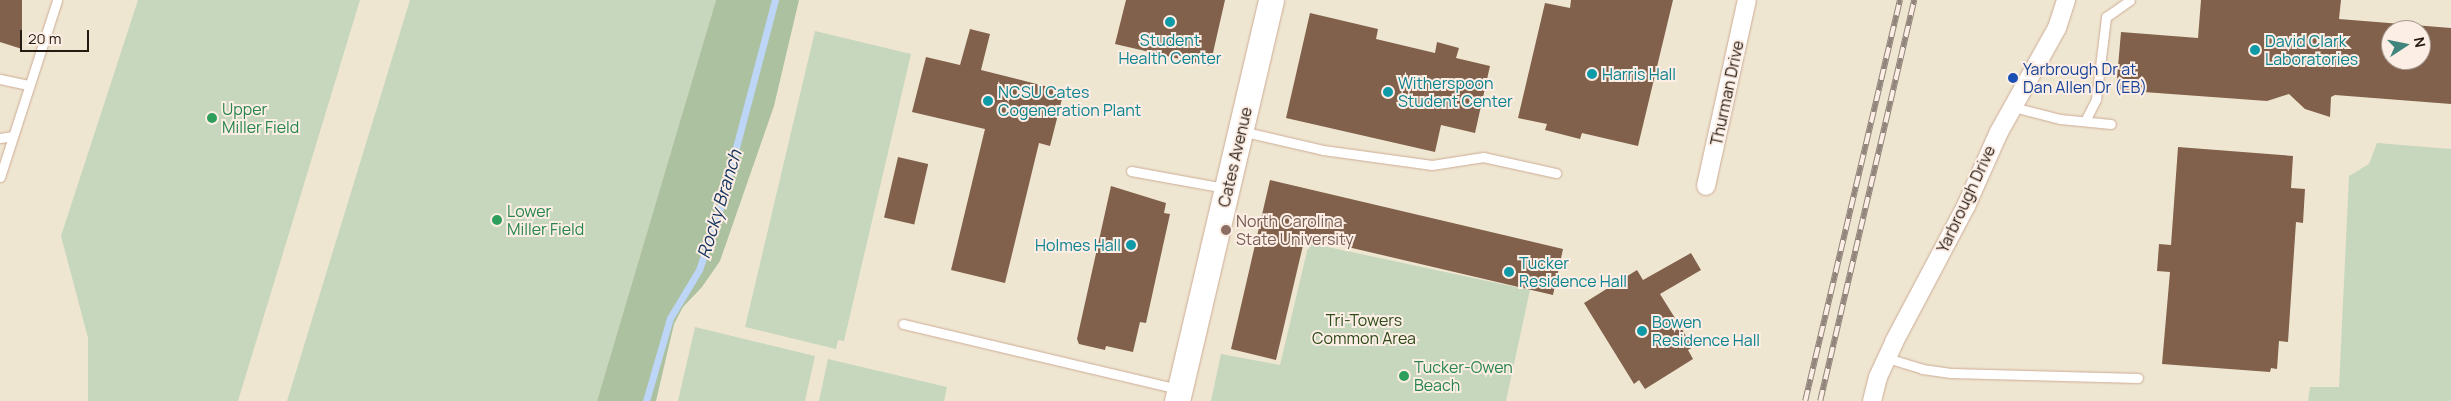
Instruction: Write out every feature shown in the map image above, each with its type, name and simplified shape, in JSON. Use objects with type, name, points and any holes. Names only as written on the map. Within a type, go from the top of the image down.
[{"type":"street","name":"Cates Avenue","points":[[1179,395],[1271,0]]},
{"type":"street","name":"Thurman Drive","points":[[1706,186],[1747,0]]},
{"type":"street","name":"Yarbrough Drive","points":[[1872,401],[1887,358],[1966,206],[1988,154],[2057,28],[2066,0]]},
{"type":"lane","points":[[0,178],[2,166],[57,0]]},
{"type":"lane","points":[[2085,121],[2096,100],[2106,17],[2130,0]]},
{"type":"lane","points":[[0,79],[29,85]]},
{"type":"lane","points":[[2013,107],[2043,116],[2111,124]]},
{"type":"lane","points":[[1241,131],[1323,150],[1432,165],[1483,157],[1556,174]]},
{"type":"lane","points":[[0,138],[13,136]]},
{"type":"lane","points":[[1131,171],[1227,188]]},
{"type":"lane","points":[[903,324],[1179,395]]},
{"type":"lane","points":[[1887,358],[1922,369],[1951,372],[2138,378]]},
{"type":"shaded area","name":"North Carolina State University","points":[[0,0],[2451,0],[2451,401],[0,401]]},
{"type":"green space","name":"Upper Miller Field","points":[[138,0],[360,0],[238,401],[88,401],[88,338],[61,236]]},
{"type":"green space","name":"Lower Miller Field","points":[[410,0],[716,0],[597,401],[287,401]]},
{"type":"green space","points":[[716,0],[799,0],[774,106],[720,261],[702,287],[683,307],[674,324],[656,401],[597,401]]},
{"type":"green space","points":[[815,31],[911,54],[844,341],[838,340],[836,349],[745,327]]},
{"type":"green space","points":[[2377,143],[2451,149],[2451,401],[2308,401],[2310,387],[2339,387],[2349,176],[2369,164]]},
{"type":"green space","name":"Tri-Towers Common Area","points":[[1309,243],[1530,290],[1506,401],[1211,401],[1221,354],[1280,365]]},
{"type":"green space","points":[[695,327],[815,356],[805,401],[678,401]]},
{"type":"green space","points":[[828,359],[947,387],[944,401],[819,401]]},
{"type":"building","points":[[0,0],[22,0],[22,49],[0,42]]},
{"type":"building","name":"Student Health Center","points":[[1126,0],[1225,0],[1210,66],[1115,44]]},
{"type":"building","name":"Harris Hall","points":[[1571,0],[1673,0],[1638,146],[1582,133],[1580,139],[1545,130],[1547,124],[1518,118],[1545,3],[1570,8]]},
{"type":"building","name":"David Clark Laboratories","points":[[2201,0],[2341,0],[2339,19],[2381,22],[2381,70],[2431,70],[2431,26],[2451,28],[2451,104],[2335,95],[2331,97],[2330,117],[2305,109],[2289,94],[2267,101],[2116,90],[2121,32],[2198,38]]},
{"type":"building","name":"Witherspoon Student Center","points":[[1310,13],[1378,29],[1376,39],[1435,53],[1437,42],[1459,48],[1456,58],[1490,66],[1475,133],[1441,125],[1435,152],[1286,118]]},
{"type":"building","points":[[970,29],[990,34],[981,70],[1064,91],[1050,146],[1039,143],[1005,283],[951,270],[985,129],[912,112],[926,57],[960,65]]},
{"type":"building","points":[[2178,147],[2293,156],[2291,188],[2305,189],[2303,223],[2296,222],[2288,342],[2279,341],[2277,369],[2271,368],[2270,372],[2162,364],[2170,272],[2157,271],[2159,244],[2171,245]]},
{"type":"building","points":[[898,157],[928,164],[914,224],[884,217]]},
{"type":"building","name":"Tucker Residence Hall","points":[[1270,180],[1563,249],[1553,295],[1305,237],[1276,360],[1231,349]]},
{"type":"building","name":"Holmes Hall","points":[[1111,186],[1166,203],[1164,213],[1170,214],[1146,323],[1140,322],[1133,352],[1106,346],[1105,350],[1079,344],[1077,339]]},
{"type":"building","name":"Bowen Residence Hall","points":[[1691,253],[1701,270],[1660,294],[1693,347],[1688,350],[1693,359],[1645,389],[1639,380],[1634,384],[1584,303],[1637,270],[1643,280]]},
{"type":"waterway","name":"Rocky Branch","points":[[646,401],[670,318],[699,270],[720,208],[775,0]]},
{"type":"railway","points":[[1805,401],[1900,0]]},
{"type":"railway","points":[[1820,401],[1914,0]]},
{"type":"place","name":"Student Health Center","points":[[1170,22]]},
{"type":"place","name":"David Clark Laboratories","points":[[2255,50]]},
{"type":"place","name":"Harris Hall","points":[[1592,74]]},
{"type":"place","name":"Yarbrough Dr at Dan Allen Dr (EB)","points":[[2013,78]]},
{"type":"place","name":"Witherspoon Student Center","points":[[1388,92]]},
{"type":"place","name":"NCSU Cates Cogeneration Plant","points":[[988,101]]},
{"type":"place","name":"Upper Miller Field","points":[[212,118]]},
{"type":"place","name":"Lower Miller Field","points":[[497,220]]},
{"type":"place","name":"North Carolina State University","points":[[1226,230]]},
{"type":"place","name":"Holmes Hall","points":[[1131,245]]},
{"type":"place","name":"Tucker Residence Hall","points":[[1509,272]]},
{"type":"place","name":"Bowen Residence Hall","points":[[1642,331]]},
{"type":"place","name":"Tucker-Owen Beach","points":[[1404,376]]}]
